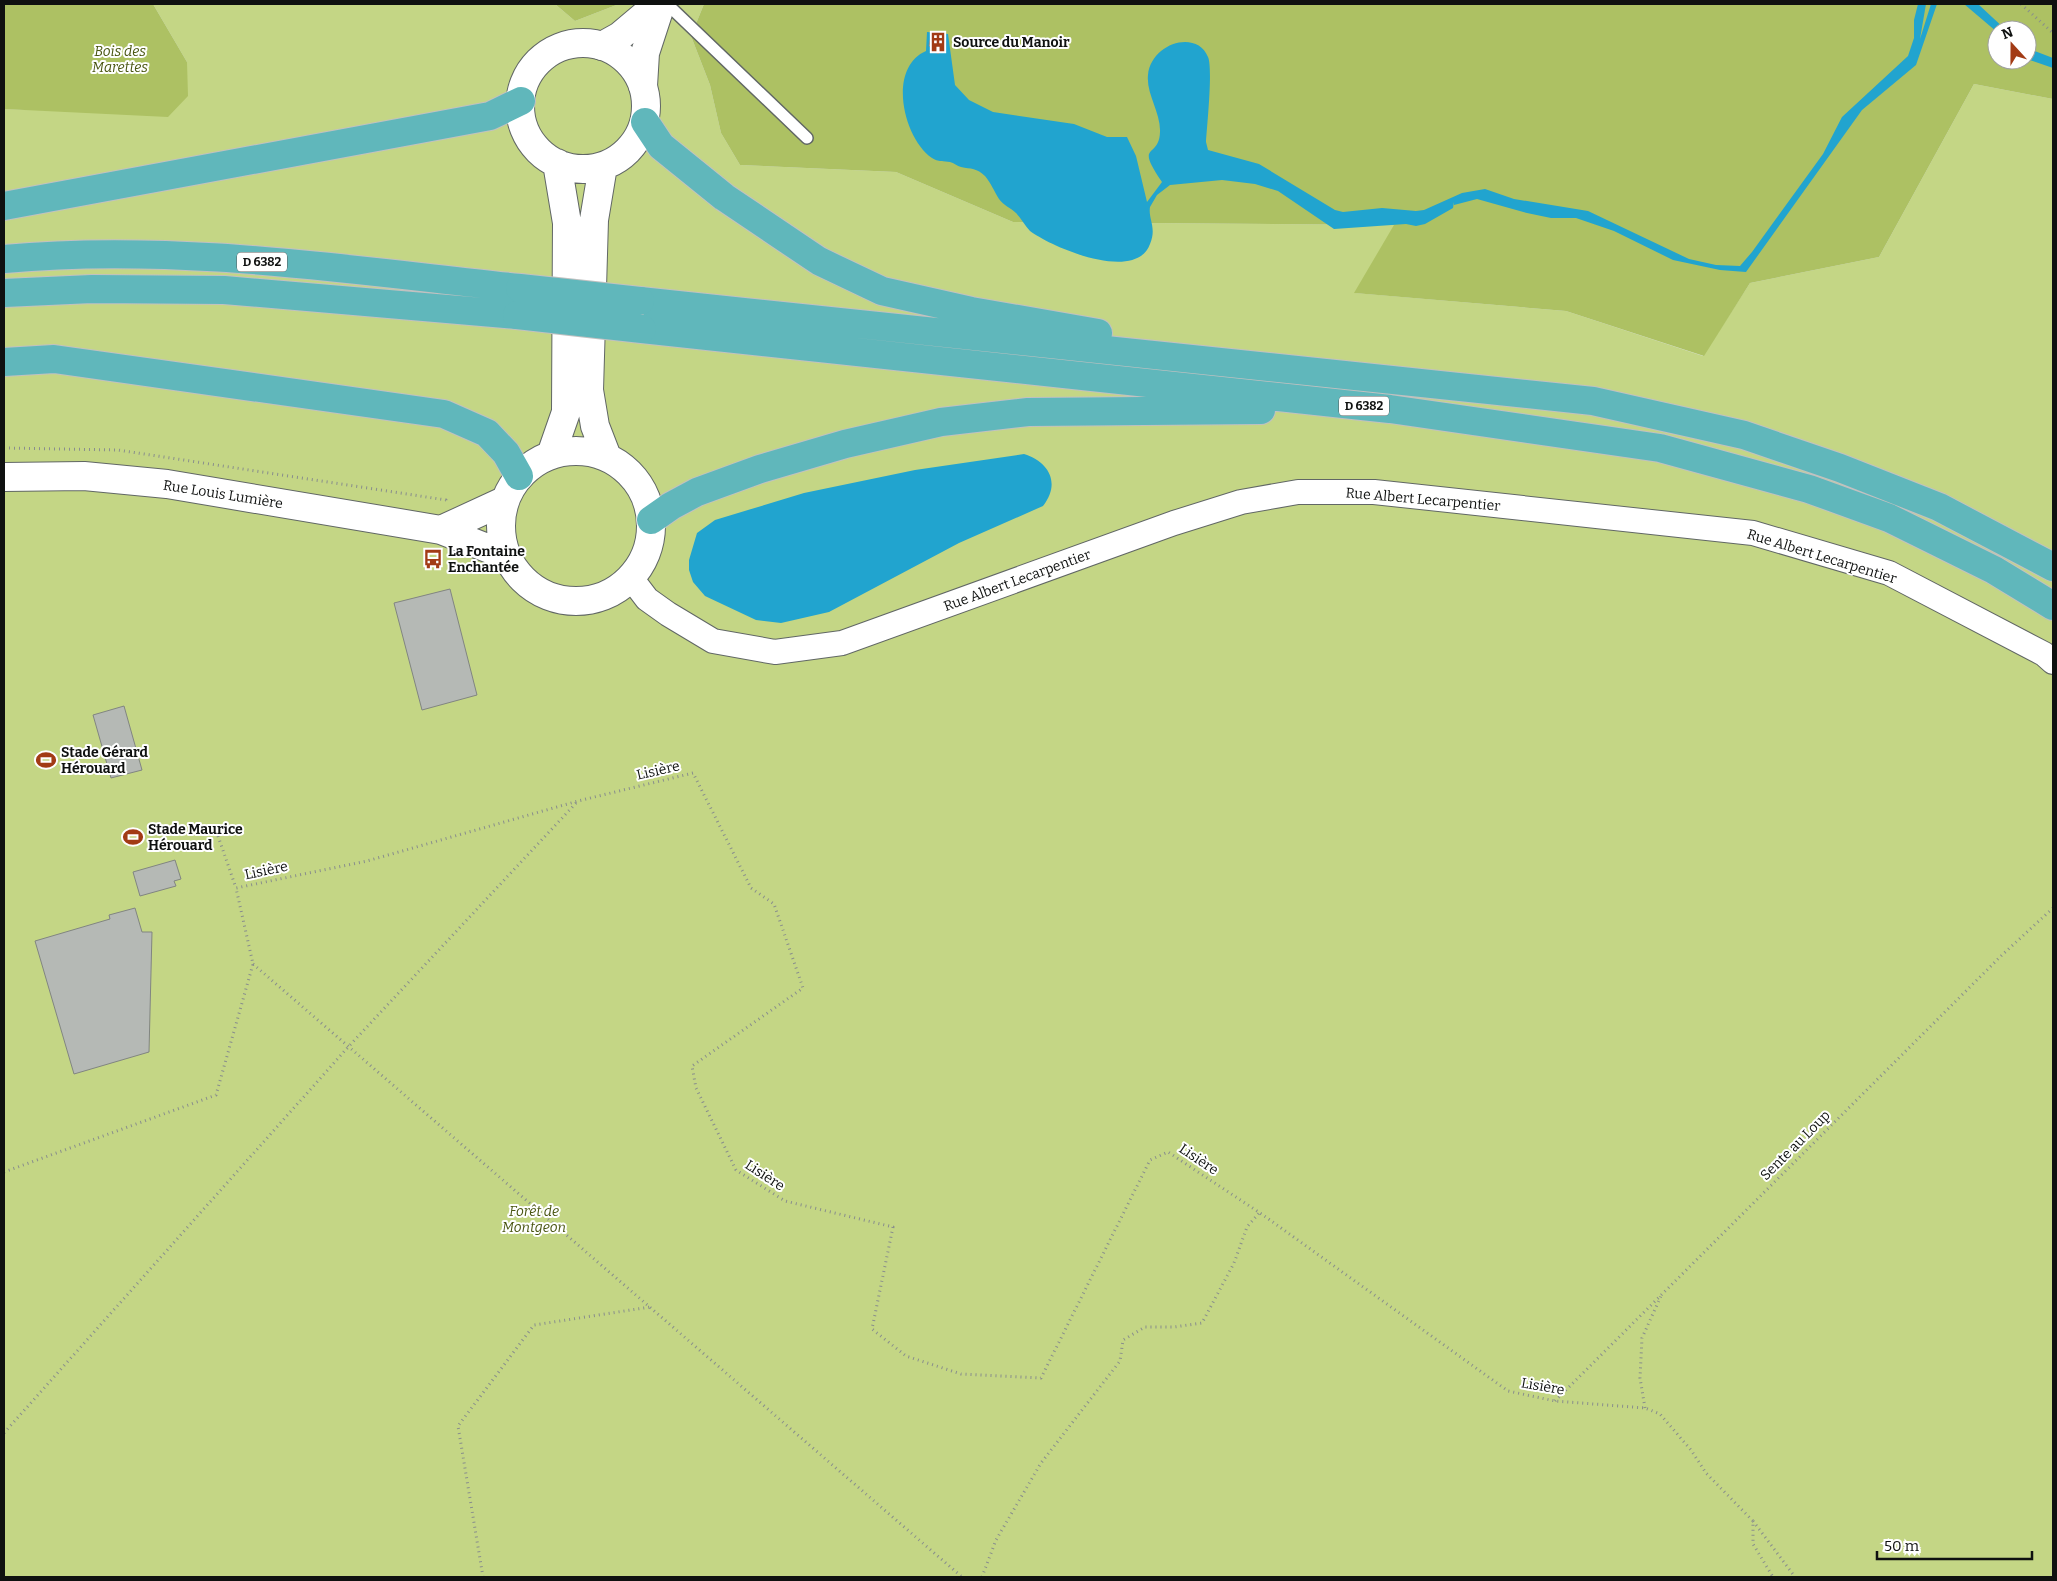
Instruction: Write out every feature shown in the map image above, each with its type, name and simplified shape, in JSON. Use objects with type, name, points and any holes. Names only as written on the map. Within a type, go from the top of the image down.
[{"type":"highway","points":[[4,206],[490,116],[520,101]]},
{"type":"highway","points":[[645,122],[661,146],[724,197],[819,261],[882,291],[971,310],[1335,375]]},
{"type":"highway","name":"D 6382","points":[[4,260],[56,254],[119,253],[204,257],[311,266],[1593,401],[1744,435],[1840,468],[1939,507],[2053,568]]},
{"type":"highway","name":"D 6382","points":[[4,293],[92,289],[224,290],[517,315],[1390,409],[1660,448],[1809,489],[1889,518],[1994,570],[2053,606]]},
{"type":"highway","points":[[4,362],[54,359],[444,414],[487,432],[506,453],[519,476]]},
{"type":"highway","points":[[651,520],[671,506],[697,492],[760,469],[845,444],[940,422],[1028,412],[1390,409]]},
{"type":"main road","points":[[602,46],[620,36],[659,4]]},
{"type":"main road","points":[[643,86],[634,68],[620,55],[602,46],[587,42],[555,50],[542,59],[531,71],[520,101],[522,120],[529,138],[541,153],[557,164],[572,168],[588,169],[603,166],[622,156],[636,141],[645,122],[646,104],[643,86],[645,53],[659,4]]},
{"type":"main road","points":[[551,455],[566,412],[567,223],[557,164]]},
{"type":"main road","points":[[603,166],[594,220],[589,390],[595,426],[607,457]]},
{"type":"main road","points":[[570,451],[589,452],[607,457],[624,468],[638,483],[647,501],[651,520],[650,542],[643,561],[631,578],[611,594],[587,601],[562,601],[538,592],[519,576],[506,555],[500,537],[500,519],[504,501],[519,476],[534,464],[551,455],[570,451]]},
{"type":"main road","name":"Rue Louis Lumière","points":[[4,477],[84,476],[167,484],[441,530],[506,555]]},
{"type":"main road","points":[[441,530],[504,501]]},
{"type":"street","name":"Rue Albert Lecarpentier","points":[[631,578],[647,599],[713,641],[775,652],[842,643],[1174,523],[1241,502],[1298,492],[1374,492],[1753,533],[1889,573],[2044,654],[2053,662]]},
{"type":"lane","points":[[667,4],[807,138]]},
{"type":"path","points":[[2020,4],[2053,33]]},
{"type":"path","name":"Lisière","points":[[4,1172],[158,1114],[216,1096],[253,964],[236,888],[368,861],[578,801],[693,773],[751,888],[774,904],[803,988],[692,1066],[696,1088],[736,1170],[785,1201],[893,1227],[872,1329],[906,1356],[962,1374],[1041,1378],[1150,1160],[1168,1152],[1259,1213],[1508,1391],[1555,1401],[1645,1408],[1660,1414],[1691,1450],[1706,1473],[1753,1521],[1795,1577]]},
{"type":"path","points":[[4,1433],[350,1046],[578,801]]},
{"type":"path","points":[[218,836],[236,888]]},
{"type":"path","name":"Sente au Loup","points":[[1555,1401],[2001,956],[2053,908]]},
{"type":"path","points":[[253,964],[962,1577]]},
{"type":"path","points":[[982,1577],[996,1540],[1041,1463],[1120,1361],[1123,1340],[1145,1327],[1174,1327],[1202,1323],[1234,1263],[1247,1227],[1259,1213]]},
{"type":"path","points":[[1645,1408],[1640,1378],[1642,1338],[1662,1294]]},
{"type":"path","points":[[483,1577],[458,1426],[534,1325],[650,1306]]},
{"type":"path","points":[[1753,1521],[1753,1544],[1773,1577]]},
{"type":"green space","name":"Bois des Marettes","points":[[4,4],[153,4],[187,62],[188,96],[168,117],[4,109]]},
{"type":"green space","name":"Forêt de Montgeon","points":[[153,4],[555,4],[575,21],[619,4],[704,4],[691,36],[710,85],[721,133],[740,165],[896,172],[1013,222],[1395,225],[1355,293],[1566,311],[1703,356],[1750,283],[1879,257],[1974,84],[2053,99],[2053,1577],[4,1577],[4,109],[74,111],[187,62]]},
{"type":"green space","points":[[555,4],[619,4],[575,21]]},
{"type":"green space","points":[[704,4],[2053,4],[2053,99],[1974,84],[1879,257],[1750,283],[1704,356],[1566,311],[1354,293],[1394,225],[1013,222],[896,172],[740,165],[721,133],[710,85],[691,36]]},
{"type":"water","points":[[1918,4],[1926,4],[1920,39],[1931,4],[1937,4],[1916,65],[1862,110],[1746,272],[1720,270],[1673,260],[1614,231],[1576,218],[1551,218],[1477,199],[1454,205],[1454,202],[1453,208],[1425,224],[1416,226],[1406,224],[1334,229],[1278,191],[1255,184],[1222,180],[1170,185],[1157,195],[1150,207],[1153,233],[1150,244],[1142,255],[1129,261],[1112,262],[1074,253],[1041,238],[1030,231],[1016,213],[1001,201],[985,176],[974,169],[960,167],[950,162],[932,158],[913,135],[907,120],[904,103],[903,87],[906,72],[914,60],[926,51],[927,32],[948,34],[955,85],[969,100],[993,112],[1074,124],[1107,137],[1127,137],[1136,156],[1147,202],[1162,182],[1149,156],[1159,141],[1160,125],[1149,89],[1148,75],[1151,64],[1157,55],[1165,48],[1185,42],[1202,48],[1208,57],[1210,85],[1206,142],[1208,150],[1259,164],[1335,210],[1343,212],[1382,208],[1424,210],[1462,193],[1485,189],[1514,199],[1588,211],[1689,259],[1716,265],[1740,266],[1823,154],[1842,117],[1908,56],[1914,38],[1914,20]]},
{"type":"water","points":[[1964,4],[1978,4],[1995,20],[1987,20],[1987,24]]},
{"type":"water","points":[[2037,52],[2053,58],[2053,68],[2037,62]]},
{"type":"water","points":[[1024,454],[1040,462],[1050,474],[1051,489],[1043,506],[959,543],[829,612],[781,623],[756,620],[705,596],[693,582],[689,570],[689,560],[697,533],[715,520],[804,493],[915,470]]},
{"type":"building","name":"Source du Manoir","points":[[937,35],[942,36],[946,44],[938,54],[929,46],[930,40]]},
{"type":"building","points":[[450,589],[477,695],[422,710],[394,603]]},
{"type":"building","points":[[124,706],[142,770],[111,778],[93,715]]},
{"type":"building","points":[[175,860],[181,879],[174,881],[176,886],[140,896],[133,872]]},
{"type":"building","points":[[135,908],[142,932],[152,932],[149,1052],[74,1074],[35,941],[110,919],[109,915]]},
{"type":"place","name":"Source du Manoir","points":[[938,42]]},
{"type":"place","name":"La Fontaine Enchantée","points":[[433,559]]},
{"type":"place","name":"Stade Gérard Hérouard","points":[[46,760]]},
{"type":"place","name":"Stade Maurice Hérouard","points":[[133,837]]}]
